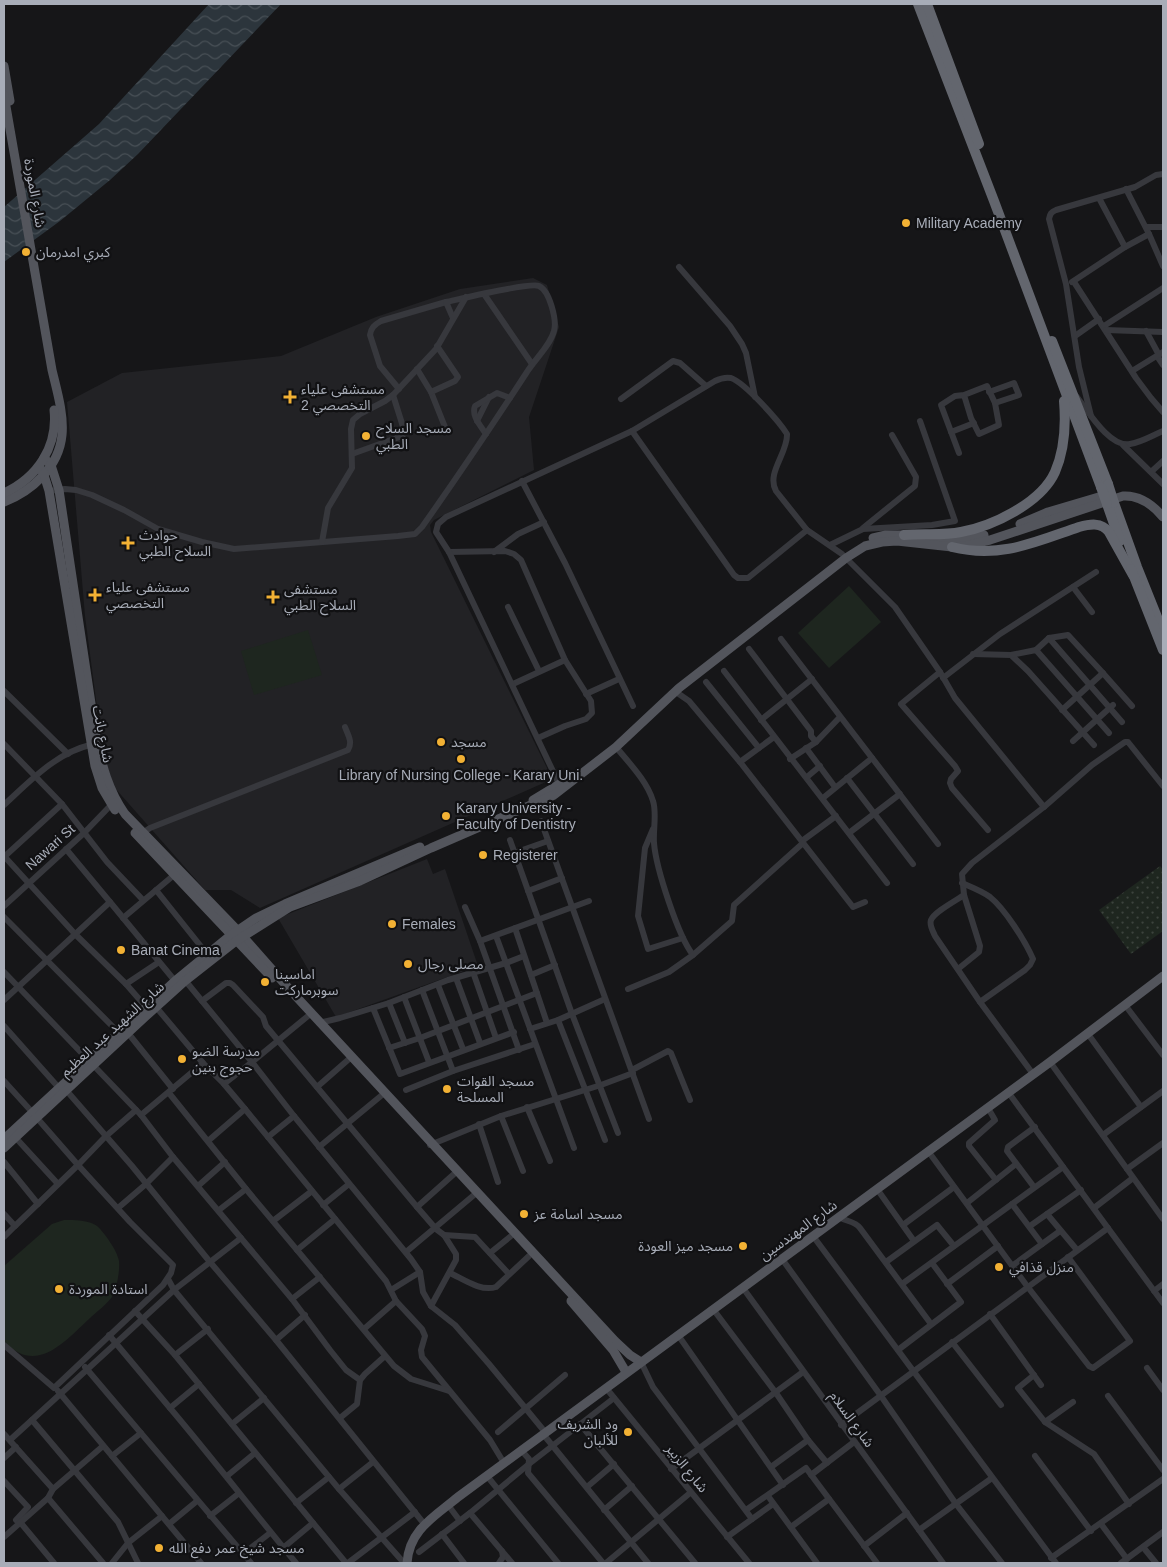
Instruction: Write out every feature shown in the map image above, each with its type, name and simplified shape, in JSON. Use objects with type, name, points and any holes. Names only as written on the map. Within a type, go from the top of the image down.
[{"type":"highway","points":[[918,4],[1111,504],[1163,632]]},
{"type":"highway","points":[[904,535],[960,533],[985,526],[1003,518],[1034,498],[1054,474],[1059,460],[1063,444],[1068,390],[1045,321],[927,4]]},
{"type":"highway","points":[[1111,504],[1133,575],[1163,650]]},
{"type":"highway","points":[[952,547],[981,552],[1007,550],[1079,527],[1090,524],[1098,525],[1105,527],[1109,532],[1133,575]]},
{"type":"highway","points":[[1145,585],[1163,615]]},
{"type":"main road","points":[[4,66],[34,264]]},
{"type":"main road","name":"شارع الموردة","points":[[4,95],[34,264],[42,284],[39,297],[58,396],[62,434],[58,452],[31,476],[4,494]]},
{"type":"main road","points":[[4,124],[34,264]]},
{"type":"main road","name":"شارع الموردة","points":[[4,502],[26,491],[44,475],[44,463]]},
{"type":"main road","name":"شارع بانت","points":[[44,463],[54,490],[102,769],[116,802],[140,835],[174,875],[237,936]]},
{"type":"main road","name":"شارع بانت","points":[[44,475],[54,490],[90,745],[102,788],[111,805],[221,914],[237,936]]},
{"type":"main road","points":[[26,491],[54,490]]},
{"type":"main road","points":[[237,936],[290,908],[360,881],[430,846],[560,787],[616,747],[676,692],[858,544],[886,535],[954,540],[979,537],[1012,527],[1048,512],[1120,490],[1135,490],[1142,493],[1157,502],[1163,509]]},
{"type":"main road","points":[[560,787],[665,693],[844,556],[865,546],[897,541],[952,547],[990,540],[1123,496],[1132,496],[1143,500],[1163,517]]},
{"type":"main road","points":[[221,914],[238,922],[256,918],[318,889],[430,846]]},
{"type":"main road","points":[[237,936],[256,918]]},
{"type":"main road","points":[[256,955],[256,936],[268,920]]},
{"type":"main road","points":[[237,936],[290,991],[349,1059],[431,1144],[454,1174],[511,1236],[520,1242],[529,1256],[630,1355],[640,1362]]},
{"type":"main road","name":"شارع الشهيد عبد العظيم","points":[[4,1148],[10,1138],[91,1062],[156,1007],[180,979],[221,953],[237,936]]},
{"type":"main road","name":"شارع الشهيد عبد العظيم","points":[[123,1033],[146,1007],[207,954],[237,936]]},
{"type":"main road","points":[[221,953],[238,948],[256,955],[308,1016],[318,1023],[570,1296],[613,1350],[626,1372]]},
{"type":"main road","name":"شارع المهندسين","points":[[406,1563],[411,1543],[424,1524],[448,1505],[1163,977]]},
{"type":"street","points":[[1091,416],[1074,336],[1066,284],[1049,216],[1056,210],[1126,189],[1163,174]]},
{"type":"street","points":[[1126,189],[1163,266]]},
{"type":"street","points":[[1099,198],[1125,247]]},
{"type":"street","points":[[1066,284],[1074,282],[1147,230],[1163,227]]},
{"type":"street","points":[[680,267],[730,326],[742,344],[746,352],[756,398]]},
{"type":"street","points":[[1074,282],[1145,391],[1163,412]]},
{"type":"street","points":[[54,490],[69,488],[92,495],[158,529],[234,549],[415,534],[420,531],[555,329],[551,304],[546,291],[537,285],[466,297],[381,321],[373,326],[370,335],[380,366],[399,389]]},
{"type":"street","points":[[1105,328],[1163,288]]},
{"type":"street","points":[[484,294],[532,364]]},
{"type":"street","points":[[322,542],[328,508],[352,468],[351,429],[354,420],[360,414],[385,401],[399,389],[437,346],[466,297]]},
{"type":"street","points":[[446,302],[453,318]]},
{"type":"street","points":[[1074,336],[1099,319]]},
{"type":"street","points":[[1105,328],[1163,332]]},
{"type":"street","points":[[1146,331],[1160,354],[1163,365]]},
{"type":"street","points":[[431,392],[456,381],[458,377],[437,346]]},
{"type":"street","points":[[1132,371],[1160,354]]},
{"type":"street","points":[[622,399],[674,360],[706,386]]},
{"type":"street","points":[[417,369],[431,392],[445,427]]},
{"type":"street","points":[[560,787],[513,684],[449,552],[436,532],[436,528],[441,521],[632,430],[720,379],[730,378],[741,384],[756,398],[787,434],[786,446],[772,484],[776,491],[807,530],[844,556],[895,607],[942,675],[955,698],[1044,807]]},
{"type":"street","points":[[990,392],[1014,383],[1019,395],[995,403]]},
{"type":"street","points":[[959,453],[941,405],[955,396],[964,395],[987,386],[995,403],[999,425],[979,434],[964,395]]},
{"type":"street","points":[[1068,390],[1115,441],[1130,445],[1163,432]]},
{"type":"street","points":[[486,434],[477,421],[475,406],[499,392],[510,398]]},
{"type":"street","points":[[352,454],[402,436],[405,433],[393,394]]},
{"type":"street","points":[[863,528],[932,525],[955,521],[920,421]]},
{"type":"street","points":[[952,432],[974,423]]},
{"type":"street","points":[[632,430],[734,575],[738,578],[748,578],[807,530]]},
{"type":"street","points":[[830,545],[863,528],[915,486],[916,477],[892,435]]},
{"type":"street","points":[[1123,444],[1163,484]]},
{"type":"street","points":[[1151,472],[1163,461]]},
{"type":"street","points":[[522,481],[544,522],[633,706]]},
{"type":"street","points":[[494,552],[518,534],[544,522]]},
{"type":"street","points":[[449,552],[505,551],[514,554],[521,560],[565,660],[592,705],[590,716],[586,719],[564,726],[538,738]]},
{"type":"street","points":[[988,830],[952,788],[951,779],[958,771],[955,766],[901,704],[1000,634],[1096,572]]},
{"type":"street","points":[[1073,587],[1092,612]]},
{"type":"street","points":[[508,607],[539,671]]},
{"type":"street","points":[[973,654],[1011,655],[1036,650],[1049,638],[1068,635],[1132,706]]},
{"type":"street","points":[[1049,638],[1089,685],[1112,707],[1122,722]]},
{"type":"street","points":[[781,639],[938,844]]},
{"type":"street","points":[[749,649],[811,732],[811,736],[816,742]]},
{"type":"street","points":[[1036,650],[1076,698],[1109,733]]},
{"type":"street","points":[[1011,655],[1028,671],[1094,745]]},
{"type":"street","points":[[513,684],[565,660]]},
{"type":"street","points":[[724,671],[886,882]]},
{"type":"street","points":[[1062,710],[1104,673]]},
{"type":"street","points":[[586,694],[619,679]]},
{"type":"street","points":[[761,720],[812,679]]},
{"type":"street","points":[[706,682],[759,748]]},
{"type":"street","points":[[4,691],[68,754]]},
{"type":"street","points":[[676,692],[688,701],[740,762],[852,907],[865,902]]},
{"type":"street","points":[[1073,741],[1112,707]]},
{"type":"street","points":[[790,758],[816,742],[840,717]]},
{"type":"street","points":[[140,835],[150,828],[348,750],[350,741],[345,727]]},
{"type":"street","points":[[740,762],[774,736]]},
{"type":"street","points":[[958,969],[979,952],[980,946],[962,883],[962,874],[972,863],[1044,807],[1092,765],[1125,742],[1128,742],[1137,752],[1163,786]]},
{"type":"street","points":[[4,805],[36,776],[68,754],[90,745]]},
{"type":"street","points":[[4,746],[62,804],[113,868],[143,900]]},
{"type":"street","points":[[616,747],[651,794],[654,804],[656,852],[682,938],[693,955]]},
{"type":"street","points":[[806,748],[835,787]]},
{"type":"street","points":[[823,798],[872,758]]},
{"type":"street","points":[[807,777],[820,766]]},
{"type":"street","points":[[847,778],[913,864]]},
{"type":"street","points":[[849,833],[900,794]]},
{"type":"street","points":[[62,804],[4,856],[75,934],[126,984],[146,1007]]},
{"type":"street","name":"Nawari St","points":[[4,906],[84,833],[111,805]]},
{"type":"street","points":[[628,989],[669,972],[693,955],[732,922],[734,905],[802,842],[836,816]]},
{"type":"street","points":[[541,821],[649,1119]]},
{"type":"street","points":[[654,826],[645,848],[638,916],[639,923],[648,949],[682,938]]},
{"type":"street","points":[[510,840],[572,1014],[618,1133]]},
{"type":"street","points":[[514,853],[548,841]]},
{"type":"street","points":[[66,849],[159,962],[180,979],[202,1001],[252,1062],[406,1252],[420,1272],[423,1292],[431,1306],[455,1325],[526,1408],[553,1446],[648,1563]]},
{"type":"street","points":[[123,918],[174,875]]},
{"type":"street","points":[[528,891],[562,878]]},
{"type":"street","points":[[962,883],[989,896],[1004,912],[1032,959],[1030,965],[1025,970],[980,1002]]},
{"type":"street","points":[[156,890],[207,954]]},
{"type":"street","points":[[964,895],[935,915],[931,920],[931,927],[935,936],[980,1002],[1033,1074]]},
{"type":"street","points":[[480,941],[589,901]]},
{"type":"street","points":[[4,1000],[110,902]]},
{"type":"street","points":[[465,907],[480,941],[520,1050]]},
{"type":"street","points":[[4,917],[46,961],[123,1033],[171,1091],[246,1189],[385,1356],[405,1376],[450,1392]]},
{"type":"street","points":[[515,928],[547,1024]]},
{"type":"street","points":[[496,936],[574,1148]]},
{"type":"street","points":[[318,1023],[374,1008],[473,972],[524,956]]},
{"type":"street","points":[[126,984],[159,962]]},
{"type":"street","points":[[531,975],[555,965]]},
{"type":"street","points":[[4,972],[139,1113],[292,1299],[346,1370],[360,1380]]},
{"type":"street","points":[[473,972],[496,1038]]},
{"type":"street","points":[[456,978],[480,1043]]},
{"type":"street","points":[[202,1001],[230,983],[263,1017],[266,1026],[417,1207],[436,1229],[444,1235],[456,1254],[456,1260],[431,1306]]},
{"type":"street","points":[[438,985],[463,1049]]},
{"type":"street","points":[[422,990],[453,1071]]},
{"type":"street","points":[[389,1048],[537,993]]},
{"type":"street","points":[[404,997],[429,1062]]},
{"type":"street","points":[[530,1029],[558,1020],[605,999]]},
{"type":"street","points":[[389,1003],[405,1043]]},
{"type":"street","points":[[1125,1006],[1163,1055]]},
{"type":"street","points":[[156,1007],[245,1109],[386,1281],[396,1301],[424,1331],[425,1336],[420,1350],[422,1356],[490,1440],[504,1463]]},
{"type":"street","points":[[374,1008],[400,1074],[463,1049],[514,1032]]},
{"type":"street","points":[[224,1084],[308,1016]]},
{"type":"street","points":[[558,1020],[605,1140]]},
{"type":"street","points":[[4,1026],[132,1166],[340,1418],[424,1524]]},
{"type":"street","points":[[1088,1034],[1141,1106]]},
{"type":"street","points":[[406,1090],[453,1071],[535,1044]]},
{"type":"street","points":[[431,1144],[501,1116],[600,1085],[633,1071],[668,1051],[671,1053],[690,1100]]},
{"type":"street","points":[[317,1087],[349,1059]]},
{"type":"street","points":[[1050,1062],[1163,1219]]},
{"type":"street","points":[[4,1237],[105,1137],[171,1091],[203,1063]]},
{"type":"street","points":[[4,1081],[78,1165],[173,1265],[173,1270],[168,1279],[54,1388]]},
{"type":"street","points":[[1102,1136],[1163,1091]]},
{"type":"street","points":[[1008,1092],[1163,1303]]},
{"type":"street","points":[[320,1147],[382,1094]]},
{"type":"street","points":[[528,1107],[550,1161]]},
{"type":"street","points":[[988,1108],[995,1120],[969,1143],[969,1146],[996,1180]]},
{"type":"street","points":[[208,1141],[245,1109]]},
{"type":"street","points":[[268,1137],[294,1116]]},
{"type":"street","points":[[501,1116],[523,1171]]},
{"type":"street","points":[[479,1124],[498,1182]]},
{"type":"street","points":[[1034,1187],[1007,1151],[1008,1147],[1035,1127]]},
{"type":"street","points":[[10,1138],[58,1184]]},
{"type":"street","points":[[1127,1169],[1163,1143]]},
{"type":"street","points":[[928,1151],[1027,1286],[1091,1368],[1130,1341],[1068,1257]]},
{"type":"street","points":[[118,1208],[174,1157]]},
{"type":"street","points":[[4,1162],[38,1204]]},
{"type":"street","points":[[198,1186],[225,1162]]},
{"type":"street","points":[[967,1203],[1016,1164]]},
{"type":"street","points":[[902,1284],[1063,1167]]},
{"type":"street","points":[[417,1207],[454,1174]]},
{"type":"street","points":[[1094,1208],[1133,1178]]},
{"type":"street","points":[[323,1204],[350,1184]]},
{"type":"street","points":[[903,1225],[954,1187]]},
{"type":"street","points":[[219,1210],[246,1189]]},
{"type":"street","points":[[877,1189],[914,1241]]},
{"type":"street","points":[[1030,1226],[1080,1190]]},
{"type":"street","points":[[273,1221],[312,1191]]},
{"type":"street","points":[[406,1252],[436,1229],[474,1195]]},
{"type":"street","points":[[1012,1204],[1042,1244]]},
{"type":"street","points":[[4,1214],[15,1226]]},
{"type":"street","points":[[1047,1214],[1077,1250]]},
{"type":"street","points":[[839,1217],[856,1223],[931,1324]]},
{"type":"street","points":[[297,1250],[335,1220]]},
{"type":"street","points":[[886,1262],[937,1225],[954,1246]]},
{"type":"street","points":[[841,1425],[1108,1228]]},
{"type":"street","points":[[1012,1266],[1060,1231]]},
{"type":"street","points":[[444,1235],[475,1237],[509,1274]]},
{"type":"street","points":[[490,1253],[511,1236]]},
{"type":"street","points":[[813,1236],[1053,1560],[1163,1479]]},
{"type":"street","points":[[10,1440],[174,1290],[241,1238]]},
{"type":"street","points":[[947,1284],[998,1246]]},
{"type":"street","points":[[450,1273],[480,1287],[496,1287],[529,1256]]},
{"type":"street","points":[[782,1259],[956,1504],[1002,1563]]},
{"type":"street","points":[[898,1350],[961,1302],[932,1263]]},
{"type":"street","points":[[391,1290],[420,1272]]},
{"type":"street","points":[[292,1299],[320,1277]]},
{"type":"street","points":[[168,1279],[174,1290],[339,1489],[406,1563]]},
{"type":"street","points":[[1154,1291],[1163,1284]]},
{"type":"street","name":"شارع السلام","points":[[743,1288],[943,1563]]},
{"type":"street","points":[[364,1329],[396,1301]]},
{"type":"street","points":[[713,1309],[827,1464]]},
{"type":"street","points":[[135,1311],[175,1355],[347,1563],[415,1512]]},
{"type":"street","points":[[276,1340],[304,1314]]},
{"type":"street","points":[[990,1314],[1041,1385]]},
{"type":"street","points":[[175,1355],[208,1329]]},
{"type":"street","points":[[109,1335],[227,1476],[238,1494],[296,1563]]},
{"type":"street","points":[[678,1335],[783,1485]]},
{"type":"street","points":[[952,1342],[1001,1405]]},
{"type":"street","points":[[4,1346],[61,1394],[201,1563]]},
{"type":"street","points":[[340,1418],[357,1404],[360,1380],[364,1374],[385,1356]]},
{"type":"street","points":[[81,1362],[251,1563]]},
{"type":"street","points":[[640,1362],[653,1388],[752,1519]]},
{"type":"street","points":[[1147,1368],[1163,1390]]},
{"type":"street","points":[[671,1469],[803,1372]]},
{"type":"street","points":[[498,1432],[565,1375]]},
{"type":"street","points":[[1034,1376],[1018,1388],[1045,1422],[1094,1454],[1129,1504]]},
{"type":"street","points":[[170,1408],[199,1384]]},
{"type":"street","name":"شارع الزبير","points":[[606,1388],[749,1563]]},
{"type":"street","points":[[1108,1396],[1163,1470]]},
{"type":"street","points":[[232,1424],[264,1398]]},
{"type":"street","points":[[419,1552],[614,1398]]},
{"type":"street","points":[[1045,1422],[1073,1402]]},
{"type":"street","points":[[32,1420],[118,1522],[138,1563]]},
{"type":"street","points":[[580,1424],[695,1563]]},
{"type":"street","points":[[112,1456],[141,1433]]},
{"type":"street","points":[[4,1434],[52,1489]]},
{"type":"street","points":[[771,1467],[808,1440]]},
{"type":"street","points":[[811,1475],[854,1442]]},
{"type":"street","points":[[4,1537],[48,1498],[52,1489],[104,1446]]},
{"type":"street","points":[[4,1458],[16,1447]]},
{"type":"street","points":[[521,1450],[529,1459],[528,1473],[603,1563]]},
{"type":"street","points":[[227,1476],[255,1453]]},
{"type":"street","points":[[1035,1456],[1091,1531]]},
{"type":"street","points":[[339,1489],[373,1462]]},
{"type":"street","points":[[587,1487],[614,1464]]},
{"type":"street","points":[[746,1510],[806,1468],[877,1563]]},
{"type":"street","points":[[487,1476],[558,1563]]},
{"type":"street","points":[[296,1503],[329,1477]]},
{"type":"street","points":[[919,1530],[992,1478]]},
{"type":"street","points":[[4,1481],[28,1508],[4,1529]]},
{"type":"street","points":[[604,1510],[632,1486]]},
{"type":"street","points":[[606,1563],[690,1493]]},
{"type":"street","points":[[210,1516],[238,1494]]},
{"type":"street","points":[[768,1496],[817,1563]]},
{"type":"street","points":[[48,1498],[103,1563]]},
{"type":"street","points":[[791,1527],[829,1499]]},
{"type":"street","points":[[169,1524],[197,1501]]},
{"type":"street","points":[[727,1537],[773,1504]]},
{"type":"street","points":[[448,1505],[460,1521]]},
{"type":"street","points":[[470,1513],[512,1563]]},
{"type":"street","points":[[864,1546],[907,1514]]},
{"type":"street","points":[[112,1563],[128,1543],[162,1516]]},
{"type":"street","points":[[20,1522],[54,1563]]},
{"type":"street","points":[[283,1548],[313,1523]]},
{"type":"street","points":[[1101,1524],[1124,1561],[1163,1532]]},
{"type":"street","points":[[243,1554],[270,1533]]},
{"type":"street","points":[[442,1534],[464,1563]]},
{"type":"street","points":[[1143,1547],[1156,1563]]},
{"type":"street","points":[[499,1563],[502,1551]]},
{"type":"shaded area","name":"مستشفى السلاح الطبي","points":[[533,278],[547,285],[559,327],[529,417],[534,470],[434,520],[430,525],[431,532],[547,768],[548,781],[260,908],[231,890],[205,890],[114,787],[103,753],[85,616],[67,402],[122,373],[281,356],[376,317],[460,289]]},
{"type":"shaded area","points":[[849,586],[881,622],[829,668],[798,633]]},
{"type":"shaded area","points":[[308,630],[322,675],[254,695],[241,651]]},
{"type":"shaded area","points":[[427,859],[433,874],[445,869],[478,966],[336,1017],[278,918]]},
{"type":"shaded area","points":[[1160,866],[1163,870],[1163,931],[1131,954],[1099,910]]},
{"type":"shaded area","name":"استادة الموردة","points":[[64,1220],[90,1223],[97,1226],[103,1233],[119,1261],[116,1288],[109,1301],[60,1345],[49,1352],[27,1356],[16,1351],[4,1341],[4,1266],[52,1224]]},
{"type":"water","points":[[209,4],[281,4],[138,154],[60,221],[4,262],[4,207],[99,124]]},
{"type":"place","name":"Military Academy","points":[[906,223]]},
{"type":"place","name":"كبري امدرمان","points":[[26,252]]},
{"type":"place","name":"مستشفى علياء التخصصي 2","points":[[290,397]]},
{"type":"place","name":"مسجد السلاح الطبي","points":[[366,436]]},
{"type":"place","name":"حوادث السلاح الطبي","points":[[128,543]]},
{"type":"place","name":"مستشفى علياء التخصصي","points":[[95,595]]},
{"type":"place","name":"مستشفى السلاح الطبي","points":[[273,597]]},
{"type":"place","name":"مسجد","points":[[441,742]]},
{"type":"place","name":"Library of Nursing College - Karary Uni.","points":[[461,759]]},
{"type":"place","name":"Karary University - Faculty of Dentistry","points":[[446,816]]},
{"type":"place","name":"Registerer","points":[[483,855]]},
{"type":"place","name":"Females","points":[[392,924]]},
{"type":"place","name":"Banat Cinema","points":[[121,950]]},
{"type":"place","name":"مصلى رجال","points":[[408,964]]},
{"type":"place","name":"اماسينا سوبرماركت","points":[[265,982]]},
{"type":"place","name":"مدرسة الضو حجوج بنين","points":[[182,1059]]},
{"type":"place","name":"مسجد القوات المسلحة","points":[[447,1089]]},
{"type":"place","name":"مسجد اسامة عز","points":[[524,1214]]},
{"type":"place","name":"مسجد ميز العودة","points":[[743,1246]]},
{"type":"place","name":"منزل قذافي","points":[[999,1267]]},
{"type":"place","name":"استادة الموردة","points":[[59,1289]]},
{"type":"place","name":"ود الشريف للألبان","points":[[628,1432]]},
{"type":"place","name":"مسجد شيخ عمر دفع الله","points":[[159,1548]]}]
